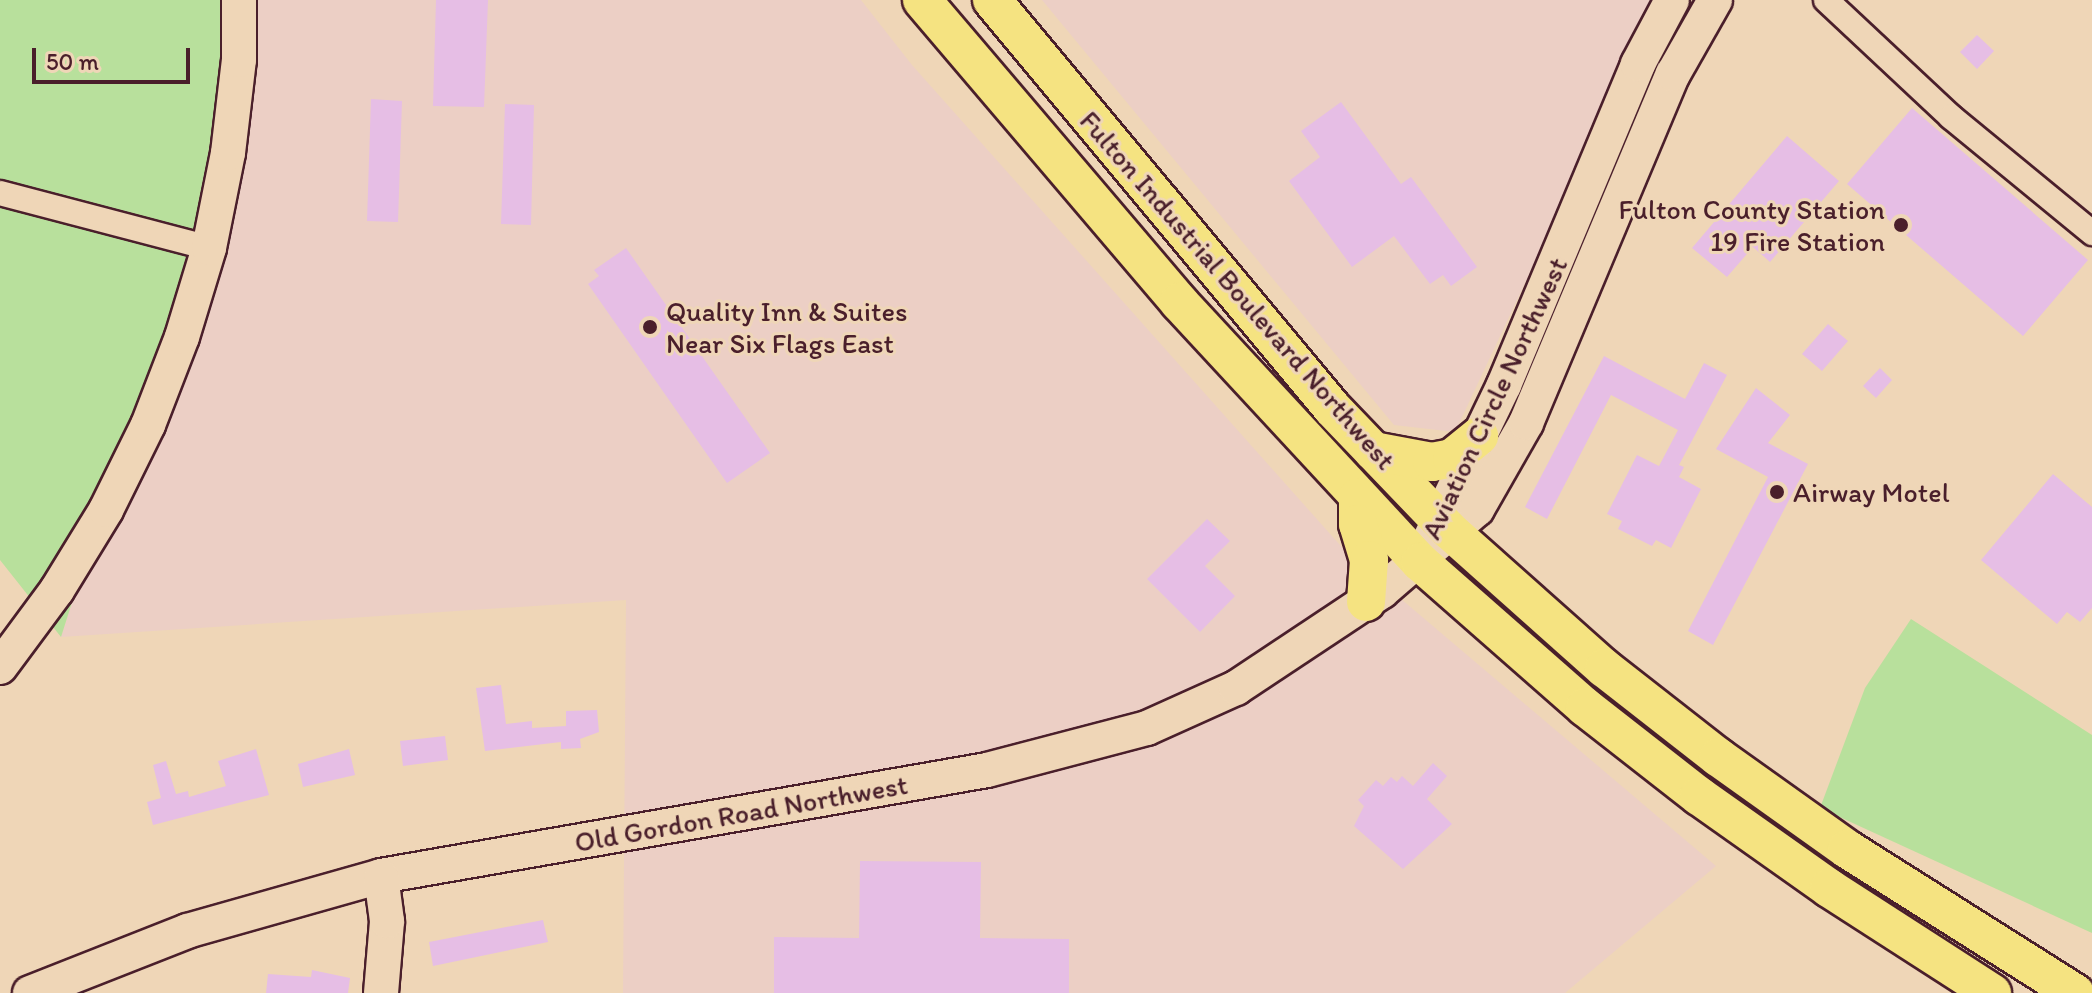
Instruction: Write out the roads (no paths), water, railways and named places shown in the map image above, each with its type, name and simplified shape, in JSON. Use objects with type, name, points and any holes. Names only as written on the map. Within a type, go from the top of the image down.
[{"type":"main road","points":[[0,667],[57,590],[106,510],[148,425],[209,248],[228,153],[239,60],[239,0]]},
{"type":"main road","name":"Fulton Industrial Boulevard Northwest","points":[[922,0],[1179,302],[1420,562],[1585,707],[1699,796],[1829,888],[1992,993]]},
{"type":"main road","name":"Fulton Industrial Boulevard Northwest","points":[[992,0],[1373,451],[1443,525],[1604,668],[1718,757],[1847,849],[2075,993]]},
{"type":"main road","name":"Aviation Circle Northwest","points":[[1420,562],[1443,525],[1638,64],[1672,0]]},
{"type":"main road","name":"Aviation Circle Northwest","points":[[1443,525],[1477,509],[1504,467],[1673,74],[1715,0]]},
{"type":"main road","points":[[1373,451],[1432,462],[1452,458],[1479,436]]},
{"type":"main road","points":[[1358,497],[1358,524],[1369,560],[1366,602]]},
{"type":"main road","name":"Old Gordon Road Northwest","points":[[30,993],[187,931],[381,876],[987,770],[1147,728],[1236,688],[1366,602],[1420,562]]},
{"type":"main road","points":[[381,876],[387,921],[381,993]]},
{"type":"street","points":[[1826,0],[1951,117],[2092,233]]},
{"type":"street","points":[[0,193],[209,248]]},
{"type":"place","name":"Fulton County Station 19 Fire Station","points":[[1901,225]]},
{"type":"place","name":"Quality Inn & Suites Near Six Flags East","points":[[650,327]]},
{"type":"place","name":"Airway Motel","points":[[1777,492]]}]
